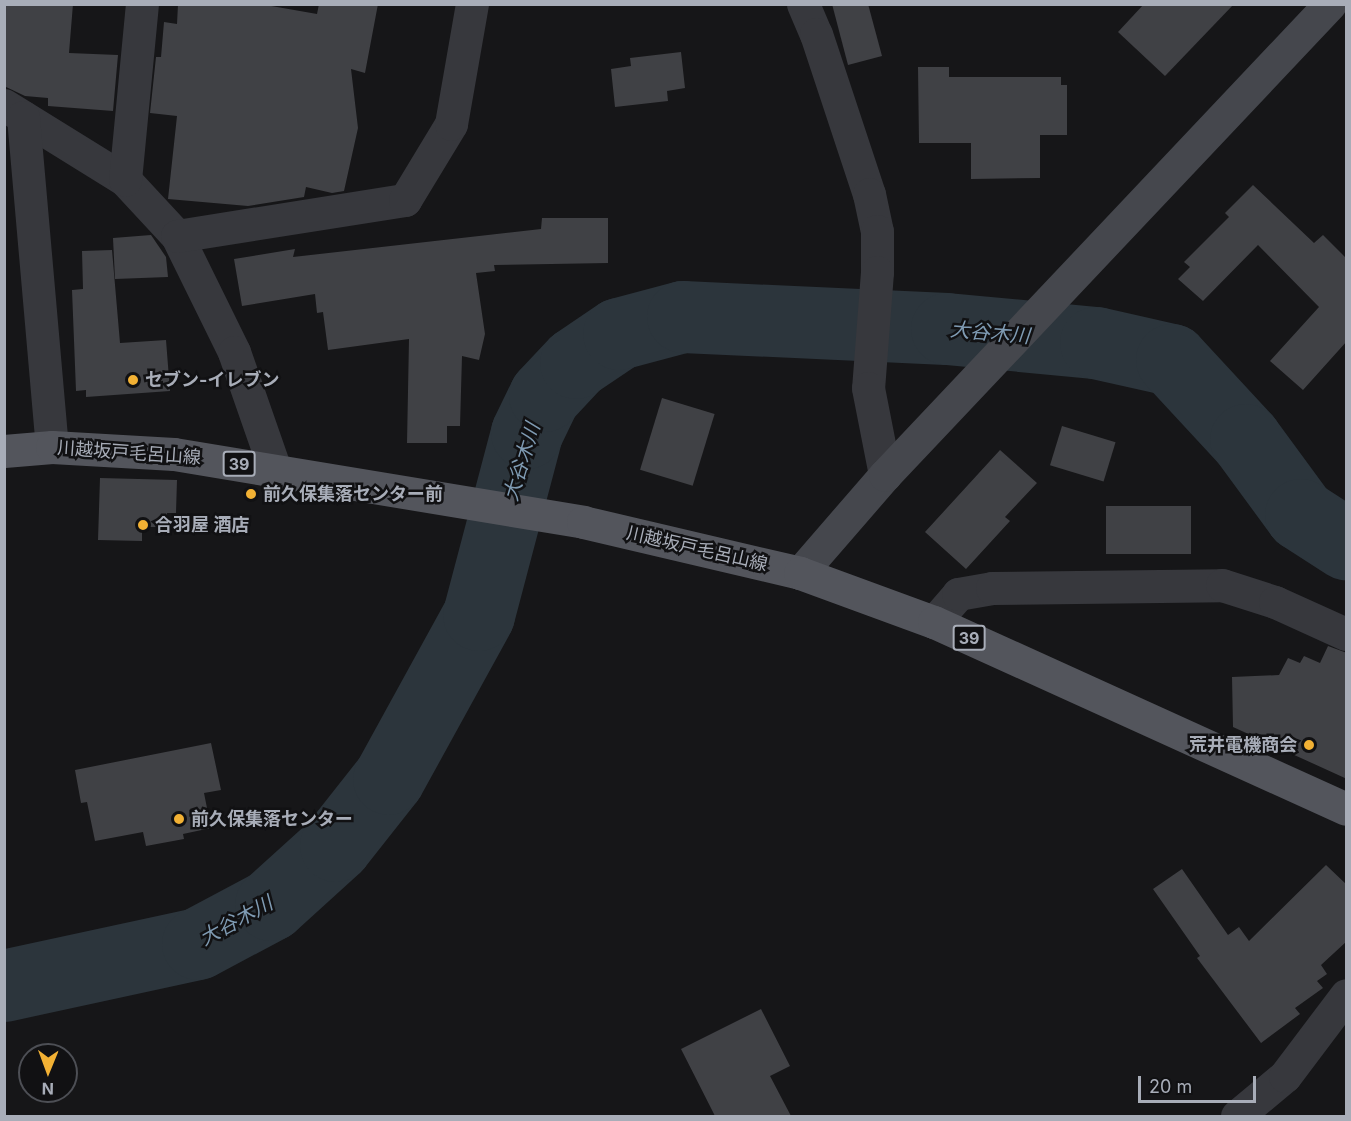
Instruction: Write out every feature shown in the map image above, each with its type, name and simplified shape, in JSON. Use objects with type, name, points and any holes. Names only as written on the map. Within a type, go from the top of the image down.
[{"type":"main road","name":"川越坂戸毛呂山線","points":[[4,451],[52,447],[174,454],[574,520],[800,573],[934,622],[1347,808]]},
{"type":"street","points":[[125,180],[142,4]]},
{"type":"street","points":[[177,236],[405,200],[451,124],[472,4]]},
{"type":"street","points":[[803,4],[816,34],[869,194],[877,231],[876,281],[868,388],[885,475]]},
{"type":"street","points":[[800,573],[885,475],[1330,4]]},
{"type":"street","points":[[14,111],[125,180],[177,236],[234,352],[275,470]]},
{"type":"street","points":[[14,111],[52,447]]},
{"type":"street","points":[[934,622],[958,594],[992,588],[1222,585],[1275,602],[1347,634]]},
{"type":"street","points":[[1237,1116],[1285,1076],[1347,994]]},
{"type":"building","points":[[4,4],[73,4],[69,53],[118,55],[113,111],[48,106],[48,98],[25,96],[4,86]]},
{"type":"building","points":[[178,4],[260,4],[317,14],[319,4],[378,4],[365,73],[351,69],[358,128],[344,191],[332,193],[306,187],[304,197],[248,206],[168,199],[177,116],[150,113],[156,57],[161,57],[164,22],[177,24]]},
{"type":"building","points":[[832,4],[868,4],[882,56],[848,65]]},
{"type":"building","points":[[1144,4],[1234,4],[1165,76],[1118,32]]},
{"type":"building","points":[[681,52],[685,88],[667,91],[668,101],[615,107],[611,69],[631,66],[630,58]]},
{"type":"building","points":[[918,67],[949,67],[949,77],[1061,77],[1061,85],[1067,85],[1067,135],[1040,135],[1040,178],[971,179],[971,143],[919,143]]},
{"type":"building","points":[[1253,185],[1314,243],[1323,235],[1347,259],[1347,341],[1303,390],[1270,361],[1319,307],[1258,245],[1203,301],[1178,279],[1190,267],[1184,262],[1229,217],[1225,213]]},
{"type":"building","points":[[542,218],[608,218],[608,263],[494,265],[495,271],[476,273],[485,334],[479,360],[462,356],[460,426],[447,426],[447,443],[407,443],[409,339],[328,350],[323,312],[317,313],[315,294],[242,306],[234,259],[295,249],[293,257],[541,229]]},
{"type":"building","points":[[151,235],[166,257],[168,277],[115,279],[113,238]]},
{"type":"building","points":[[112,250],[120,343],[166,340],[170,391],[86,397],[86,390],[76,391],[72,290],[83,289],[82,251]]},
{"type":"building","points":[[662,398],[715,414],[693,486],[640,470]]},
{"type":"building","points":[[1062,426],[1116,442],[1104,482],[1050,465]]},
{"type":"building","points":[[1000,450],[1037,483],[1005,517],[1010,521],[966,569],[925,532]]},
{"type":"building","points":[[100,478],[177,480],[176,513],[167,513],[166,527],[142,527],[142,541],[98,540]]},
{"type":"building","points":[[1106,506],[1191,506],[1191,554],[1106,554]]},
{"type":"building","points":[[1328,646],[1347,653],[1347,779],[1233,727],[1232,677],[1279,675],[1288,658],[1300,663],[1304,656],[1320,663]]},
{"type":"building","points":[[211,743],[221,790],[204,793],[211,828],[183,834],[184,839],[146,846],[143,832],[95,841],[87,802],[81,803],[75,770]]},
{"type":"building","points":[[1326,865],[1347,885],[1347,941],[1321,965],[1327,974],[1317,981],[1323,988],[1295,1008],[1300,1014],[1261,1043],[1197,958],[1200,956],[1153,889],[1182,869],[1228,935],[1239,927],[1249,941]]},
{"type":"building","points":[[761,1009],[790,1066],[770,1076],[791,1116],[715,1116],[681,1049]]},
{"type":"waterway","name":"大谷木川","points":[[4,986],[198,944],[271,905],[336,846],[389,779],[479,615],[527,433],[545,396],[576,363],[619,334],[683,317],[947,329],[1096,343],[1172,360],[1246,440],[1301,515],[1346,544]]},
{"type":"place","name":"セブン-イレブン","points":[[133,380]]},
{"type":"place","name":"前久保集落センター前","points":[[251,494]]},
{"type":"place","name":"合羽屋 酒店","points":[[143,525]]},
{"type":"place","name":"荒井電機商会","points":[[1309,745]]},
{"type":"place","name":"前久保集落センター","points":[[179,819]]}]
